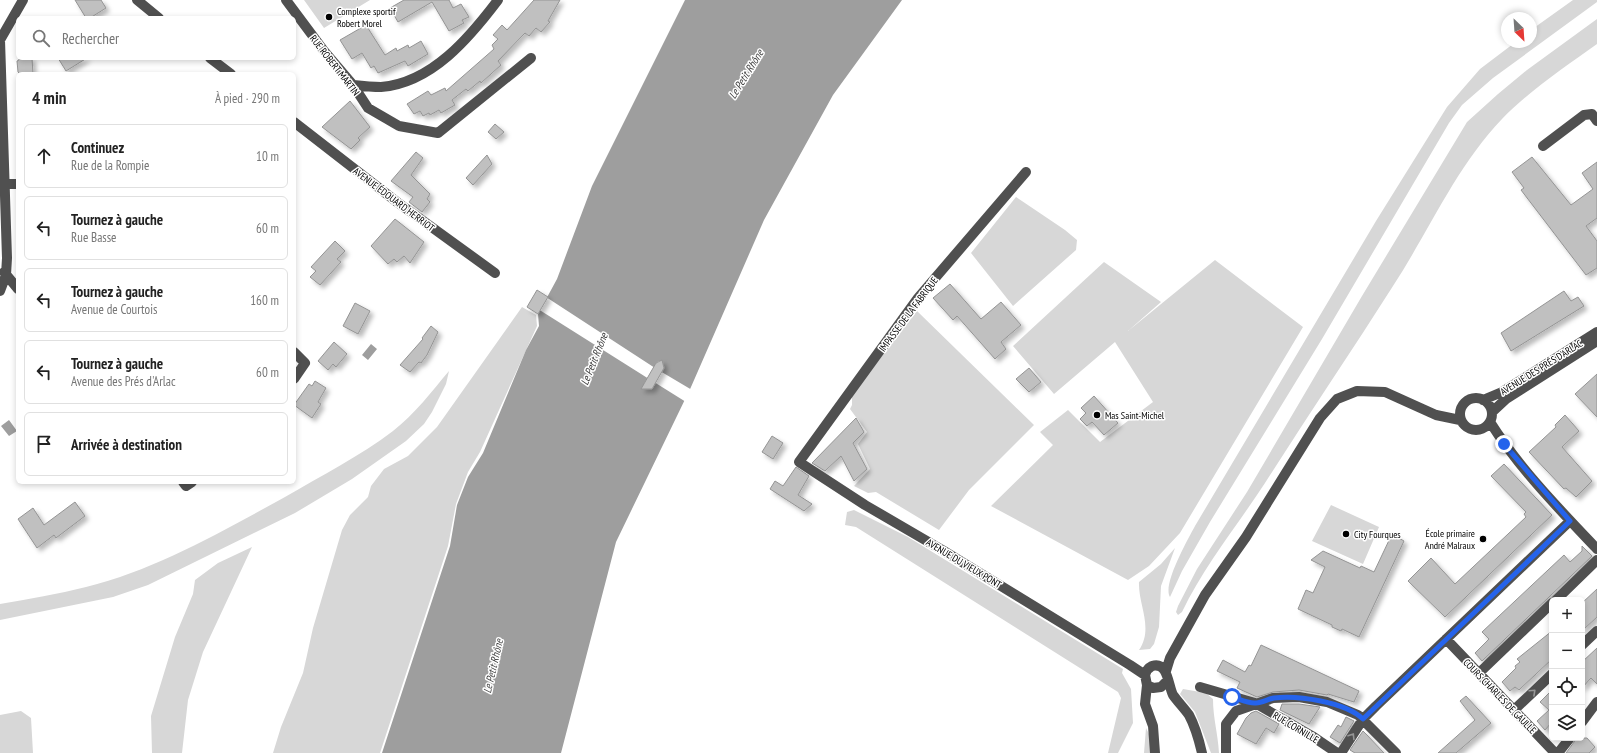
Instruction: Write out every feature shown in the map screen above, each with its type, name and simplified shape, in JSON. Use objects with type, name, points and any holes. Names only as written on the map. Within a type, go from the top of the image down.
[{"type":"street","points":[[0,291],[3,272],[5,184],[1,116],[0,40],[23,0]]},
{"type":"street","points":[[137,0],[157,16]]},
{"type":"street","name":"RUE ROBERT MARTIN","points":[[286,0],[324,51],[353,85],[368,108],[387,121],[405,128],[438,133],[531,58]]},
{"type":"street","points":[[353,85],[381,87],[400,83],[429,69],[448,56],[481,23],[498,0]]},
{"type":"street","points":[[213,60],[228,72]]},
{"type":"street","points":[[1543,146],[1584,115],[1592,114],[1597,121]]},
{"type":"street","name":"AVENUE ÉDOUARD HERRIOT","points":[[296,123],[397,202],[495,273]]},
{"type":"street","name":"IMPASSE DE LA FABRIQUE","points":[[799,462],[918,298],[1026,172]]},
{"type":"street","points":[[5,184],[16,184]]},
{"type":"street","points":[[3,272],[16,287]]},
{"type":"street","name":"AVENUE DES PRÉS D'ARLAC","points":[[1460,409],[1467,400],[1473,398],[1483,400],[1502,392],[1597,332]]},
{"type":"street","name":"AVENUE DES PRÉS D'ARLAC","points":[[1489,421],[1506,399],[1597,341]]},
{"type":"street","points":[[296,354],[305,363],[296,377]]},
{"type":"street","points":[[1155,753],[1154,726],[1145,704],[1146,697],[1156,678],[1170,658],[1205,595],[1246,537],[1320,418],[1337,399],[1357,391],[1385,392],[1436,415],[1460,420],[1468,429],[1473,431],[1489,421]]},
{"type":"street","points":[[1483,400],[1487,403],[1489,421],[1504,444],[1570,521],[1597,549]]},
{"type":"street","points":[[1436,415],[1460,409],[1460,420]]},
{"type":"street","name":"AVENUE DU VIEUX PONT","points":[[799,462],[865,505],[944,551],[1130,665],[1156,678],[1173,694],[1188,714],[1193,724],[1202,753]]},
{"type":"street","points":[[1341,753],[1363,719],[1570,521]]},
{"type":"street","points":[[1559,597],[1597,560]]},
{"type":"street","points":[[1479,674],[1549,606]]},
{"type":"street","points":[[1585,642],[1597,631]]},
{"type":"street","name":"COURS CHARLES DE GAULLE","points":[[1446,639],[1556,753]]},
{"type":"street","points":[[1514,710],[1549,677]]},
{"type":"street","name":"RUE CORNILLE","points":[[1200,687],[1255,704],[1312,736],[1337,753]]},
{"type":"street","points":[[1226,753],[1226,724],[1236,711],[1273,698],[1299,697],[1326,702],[1358,715],[1396,753]]},
{"type":"street","points":[[1585,718],[1597,702]]},
{"type":"street","points":[[1556,753],[1567,741]]},
{"type":"shaded area","name":"Complexe sportif Robert Morel","points":[[304,0],[370,0],[324,28]]},
{"type":"shaded area","points":[[1573,0],[1597,0],[1597,2],[1537,46],[1537,26]]},
{"type":"shaded area","points":[[1597,19],[1597,44],[1523,99],[1502,119],[1471,158],[1457,178],[1393,286],[1265,483],[1200,578],[1182,612],[1178,615],[1176,612],[1178,606],[1197,569],[1247,492],[1362,296],[1467,122],[1527,70]]},
{"type":"shaded area","points":[[1508,48],[1534,48],[1493,78],[1462,105],[1449,123],[1322,339],[1210,522],[1182,571],[1170,597],[1168,591],[1173,573],[1195,526],[1376,221],[1447,107],[1480,69]]},
{"type":"shaded area","points":[[1016,197],[1065,230],[1077,240],[1076,250],[1013,306],[971,253]]},
{"type":"shaded area","points":[[1215,260],[1303,327],[1180,533],[1149,566],[1128,580],[991,506],[1053,445],[1040,432],[1068,410],[1100,442],[1153,402],[1115,342],[1054,394],[1013,346],[1104,262],[1161,302],[1128,331]]},
{"type":"shaded area","points":[[522,307],[536,315],[537,326],[480,452],[468,472],[456,504],[448,546],[380,753],[273,753],[281,727],[303,673],[313,628],[342,530],[350,515],[368,497],[371,486],[384,469],[408,456],[437,427]]},
{"type":"shaded area","points":[[917,311],[1034,425],[969,490],[939,530],[876,492],[868,493],[854,486],[870,469],[858,444],[867,432],[850,409],[852,405],[852,394]]},
{"type":"shaded area","points":[[449,371],[446,384],[432,412],[424,424],[406,441],[352,479],[295,513],[148,585],[113,597],[0,620],[0,604],[86,587],[138,570],[163,560],[213,536],[285,497],[354,457],[393,431],[416,410]]},
{"type":"shaded area","name":"City Fourques","points":[[1331,505],[1379,527],[1363,564],[1312,541]]},
{"type":"shaded area","points":[[854,510],[908,537],[1123,669],[1122,673],[1131,689],[1133,723],[1118,753],[1108,753],[1121,698],[1118,692],[856,527],[845,525],[847,512]]},
{"type":"shaded area","points":[[252,547],[203,652],[188,700],[182,753],[152,753],[151,716],[175,637],[193,594],[195,580],[218,563]]},
{"type":"shaded area","points":[[1175,548],[1161,586],[1159,627],[1154,644],[1150,649],[1139,650],[1143,642],[1145,625],[1139,591],[1139,582],[1161,564]]},
{"type":"shaded area","points":[[1183,689],[1206,693],[1213,699],[1219,753],[1211,753],[1195,712],[1180,694]]},
{"type":"shaded area","points":[[21,711],[31,718],[33,753],[0,753],[0,715]]},
{"type":"shaded area","points":[[1146,728],[1151,738],[1150,753],[1144,753]]},
{"type":"water","name":"Le Petit Rhône","points":[[685,0],[902,0],[833,95],[764,220],[691,387],[616,542],[561,753],[382,753],[450,546],[457,505],[468,477],[483,453],[526,350],[539,326],[538,314],[557,279],[592,186]],"holes":[[[659,361],[662,362],[664,368],[652,389],[646,389],[644,384],[656,363]]]},
{"type":"water","points":[[371,344],[377,349],[368,360],[362,355]]},
{"type":"water","points":[[9,420],[16,432],[9,436],[1,426]]},
{"type":"pier","points":[[546,297],[655,368],[649,379],[538,309]]},
{"type":"pier","points":[[660,371],[692,390],[686,402],[654,382]]},
{"type":"building","points":[[75,0],[101,0],[106,8],[93,16],[85,16]]},
{"type":"building","points":[[404,0],[449,0],[453,8],[461,4],[469,17],[462,20],[464,23],[449,31],[432,2],[398,22],[390,8]]},
{"type":"building","points":[[534,0],[560,0],[548,21],[550,22],[541,32],[536,28],[529,36],[525,33],[498,61],[501,65],[481,83],[480,81],[468,91],[466,89],[452,100],[455,105],[441,113],[439,110],[430,115],[429,113],[423,116],[420,111],[414,114],[407,104],[428,91],[431,95],[445,88],[446,91],[494,49],[492,45],[498,39],[493,35],[502,25],[507,30]]},
{"type":"building","points":[[366,25],[385,55],[396,48],[397,51],[408,45],[409,48],[421,41],[428,54],[408,66],[405,61],[378,73],[374,66],[371,68],[362,53],[352,59],[340,40]]},
{"type":"building","points":[[32,60],[33,72],[18,72],[17,61]]},
{"type":"building","points":[[59,60],[84,60],[66,71]]},
{"type":"building","points":[[350,101],[370,127],[358,138],[360,140],[351,149],[322,127]]},
{"type":"building","points":[[495,124],[504,132],[496,139],[488,132]]},
{"type":"building","points":[[416,152],[423,158],[411,175],[430,194],[427,199],[430,202],[422,212],[409,202],[413,197],[391,181]]},
{"type":"building","points":[[487,155],[492,164],[473,185],[466,178]]},
{"type":"building","points":[[1532,157],[1571,205],[1593,189],[1582,173],[1597,162],[1597,218],[1586,226],[1597,241],[1597,268],[1586,275],[1521,190],[1524,188],[1512,172]]},
{"type":"building","points":[[395,219],[424,242],[410,263],[404,256],[397,262],[394,259],[388,264],[371,246]]},
{"type":"building","points":[[335,241],[345,251],[337,259],[341,262],[320,285],[310,277],[316,271],[311,267]]},
{"type":"building","points":[[950,284],[981,319],[1001,302],[1021,325],[1001,342],[1006,349],[995,359],[957,316],[953,320],[933,298]]},
{"type":"building","points":[[537,290],[548,297],[538,314],[527,307]]},
{"type":"building","points":[[1564,291],[1571,301],[1578,297],[1584,306],[1511,351],[1501,333]]},
{"type":"building","points":[[355,303],[370,311],[358,334],[343,326]]},
{"type":"building","points":[[431,326],[438,332],[427,355],[421,363],[419,362],[410,372],[400,365],[423,339],[422,338]]},
{"type":"building","points":[[334,342],[347,354],[336,367],[333,364],[328,370],[318,361]]},
{"type":"building","points":[[662,360],[664,368],[652,389],[641,389],[656,363]]},
{"type":"building","points":[[1029,368],[1041,382],[1029,392],[1016,379]]},
{"type":"building","points":[[1597,374],[1597,417],[1575,394]]},
{"type":"building","points":[[315,381],[326,388],[318,402],[321,404],[312,418],[296,406],[296,402],[309,384],[312,386]]},
{"type":"building","name":"Mas Saint-Michel","points":[[1094,396],[1118,423],[1104,435],[1092,422],[1087,426],[1080,419],[1086,413],[1081,408]]},
{"type":"building","points":[[1565,415],[1579,431],[1562,447],[1592,481],[1576,497],[1566,488],[1564,489],[1529,452],[1556,427],[1555,425]]},
{"type":"building","points":[[856,418],[864,432],[853,443],[867,469],[854,481],[841,456],[825,471],[812,463]]},
{"type":"building","points":[[772,436],[783,443],[773,459],[762,452]]},
{"type":"building","points":[[1504,464],[1552,515],[1445,617],[1408,581],[1431,558],[1455,584],[1526,517],[1524,514],[1526,512],[1491,476]]},
{"type":"building","points":[[796,467],[809,476],[798,495],[812,504],[804,511],[770,489],[775,481],[783,486]]},
{"type":"building","points":[[75,502],[85,516],[56,538],[54,535],[37,548],[18,519],[33,508],[44,525]]},
{"type":"building","points":[[1392,534],[1404,541],[1359,637],[1342,629],[1341,631],[1332,627],[1332,625],[1298,609],[1306,590],[1313,593],[1325,567],[1311,560],[1323,551],[1360,568],[1361,566],[1374,572]]},
{"type":"building","points":[[1582,546],[1592,556],[1482,661],[1475,653],[1489,639],[1482,632],[1564,555],[1570,562],[1582,551]]},
{"type":"building","points":[[1597,589],[1597,617],[1585,628],[1585,600]]},
{"type":"building","points":[[1549,633],[1549,662],[1519,690],[1515,687],[1510,691],[1502,682],[1520,662],[1517,659]]},
{"type":"building","points":[[1261,645],[1359,691],[1354,702],[1328,694],[1299,690],[1273,692],[1257,697],[1237,688],[1240,682],[1217,671],[1223,660],[1245,672],[1249,665],[1251,666]]},
{"type":"building","points":[[1597,648],[1597,684],[1591,678],[1585,685],[1585,659]]},
{"type":"building","points":[[1549,693],[1549,710],[1540,702]]},
{"type":"building","points":[[1466,696],[1491,723],[1456,753],[1438,753],[1475,720],[1460,701]]},
{"type":"building","points":[[1282,704],[1299,704],[1320,707],[1309,724],[1280,710]]},
{"type":"building","points":[[1549,710],[1549,725],[1545,730],[1537,721]]},
{"type":"building","points":[[1256,711],[1279,724],[1274,733],[1266,728],[1256,744],[1237,734],[1246,718],[1251,713]]},
{"type":"building","points":[[1346,717],[1354,721],[1340,743],[1330,737],[1338,725],[1341,727]]},
{"type":"building","points":[[1363,731],[1384,753],[1355,753],[1350,750]]},
{"type":"building","points":[[1585,738],[1587,738],[1595,747],[1589,753],[1566,753],[1575,741],[1585,741]]},
{"type":"place","name":"Complexe sportif Robert Morel","points":[[329,17]]},
{"type":"place","name":"Mas Saint-Michel","points":[[1097,415]]},
{"type":"place","name":"City Fourques","points":[[1346,534]]},
{"type":"place","name":"École primaire André Malraux","points":[[1483,539]]},
{"type":"route","points":[[1232,697],[1255,704],[1273,698],[1299,697],[1326,702],[1358,715],[1363,719],[1570,521],[1504,444]]}]
